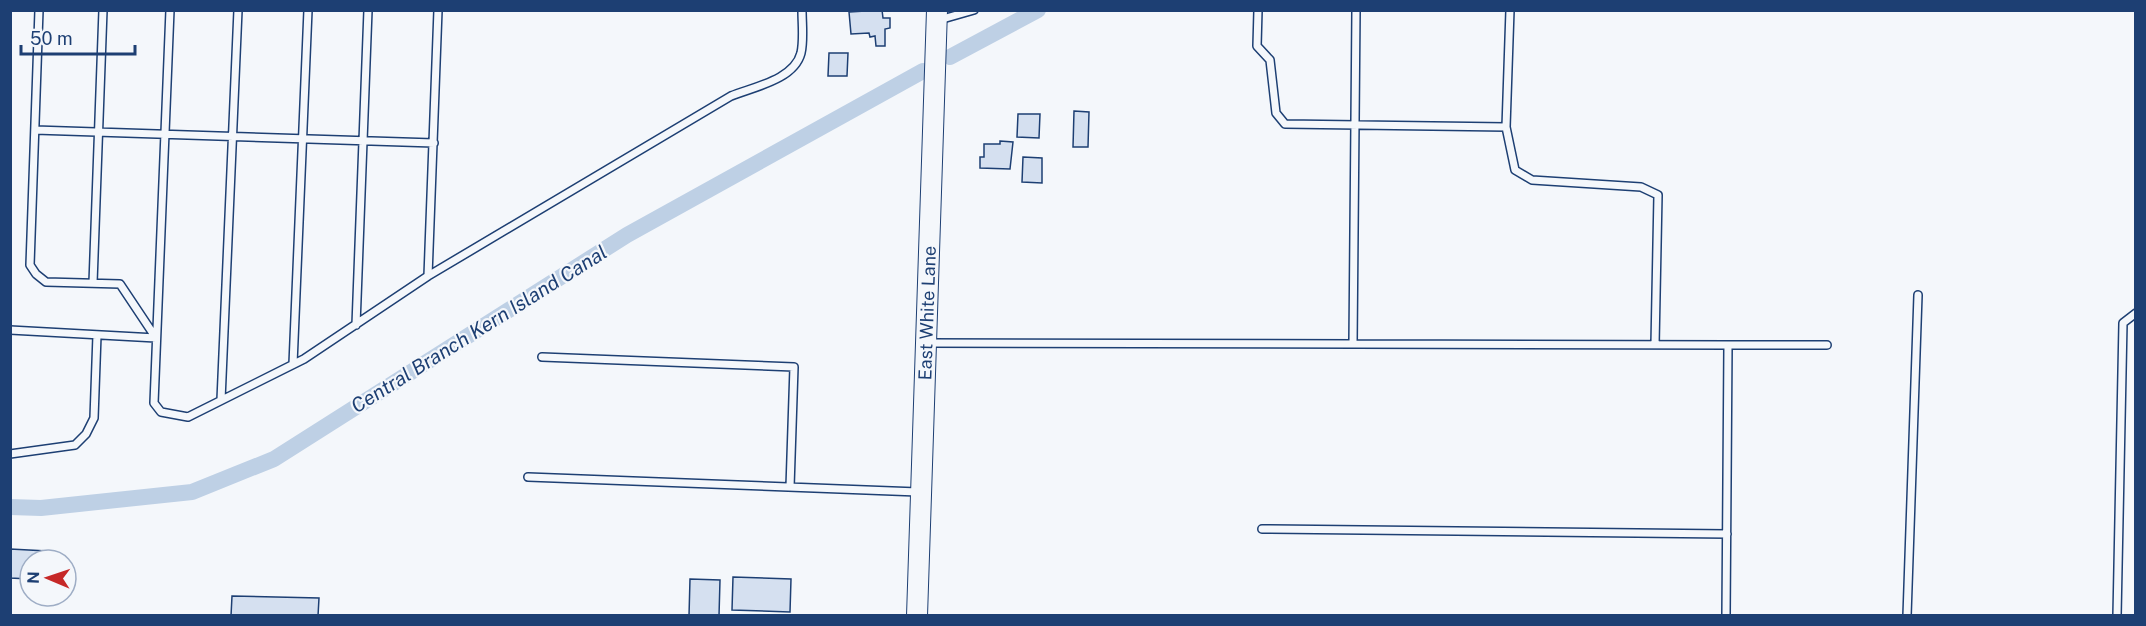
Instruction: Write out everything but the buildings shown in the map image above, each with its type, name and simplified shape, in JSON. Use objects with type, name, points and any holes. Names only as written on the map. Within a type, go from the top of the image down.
[{"type":"street","name":"East White Lane","points":[[916,615],[937,16]]},
{"type":"lane","points":[[39,10],[30,265],[46,282],[120,284],[156,338]]},
{"type":"lane","points":[[93,283],[103,10]]},
{"type":"lane","points":[[170,10],[154,403],[161,412],[188,417],[293,364],[428,276],[731,96],[793,69],[801,54],[802,10]]},
{"type":"lane","points":[[221,400],[238,10]]},
{"type":"lane","points":[[293,364],[308,10]]},
{"type":"lane","points":[[356,325],[368,10]]},
{"type":"lane","points":[[428,276],[438,10]]},
{"type":"lane","points":[[937,16],[974,10]]},
{"type":"lane","points":[[1258,10],[1257,46],[1270,60],[1276,113],[1285,124],[1506,127]]},
{"type":"lane","points":[[1353,344],[1356,10]]},
{"type":"lane","points":[[1510,10],[1506,127],[1515,170],[1532,180],[1641,187],[1658,195],[1655,345]]},
{"type":"lane","points":[[35,130],[434,143]]},
{"type":"lane","points":[[1907,615],[1918,295]]},
{"type":"lane","points":[[2117,615],[2123,323],[2136,313]]},
{"type":"lane","points":[[10,330],[156,338]]},
{"type":"lane","points":[[10,454],[75,446],[86,434],[94,418],[97,335]]},
{"type":"lane","points":[[926,343],[1827,345]]},
{"type":"lane","points":[[1726,615],[1728,345]]},
{"type":"lane","points":[[542,357],[794,367],[790,487]]},
{"type":"lane","points":[[528,477],[921,492]]},
{"type":"lane","points":[[1262,529],[1727,534]]},
{"type":"waterway","name":"Central Branch Kern Island Canal","points":[[950,57],[1038,10]]},
{"type":"waterway","name":"Central Branch Kern Island Canal","points":[[10,507],[41,508],[192,492],[274,459],[627,235],[923,71]]}]
